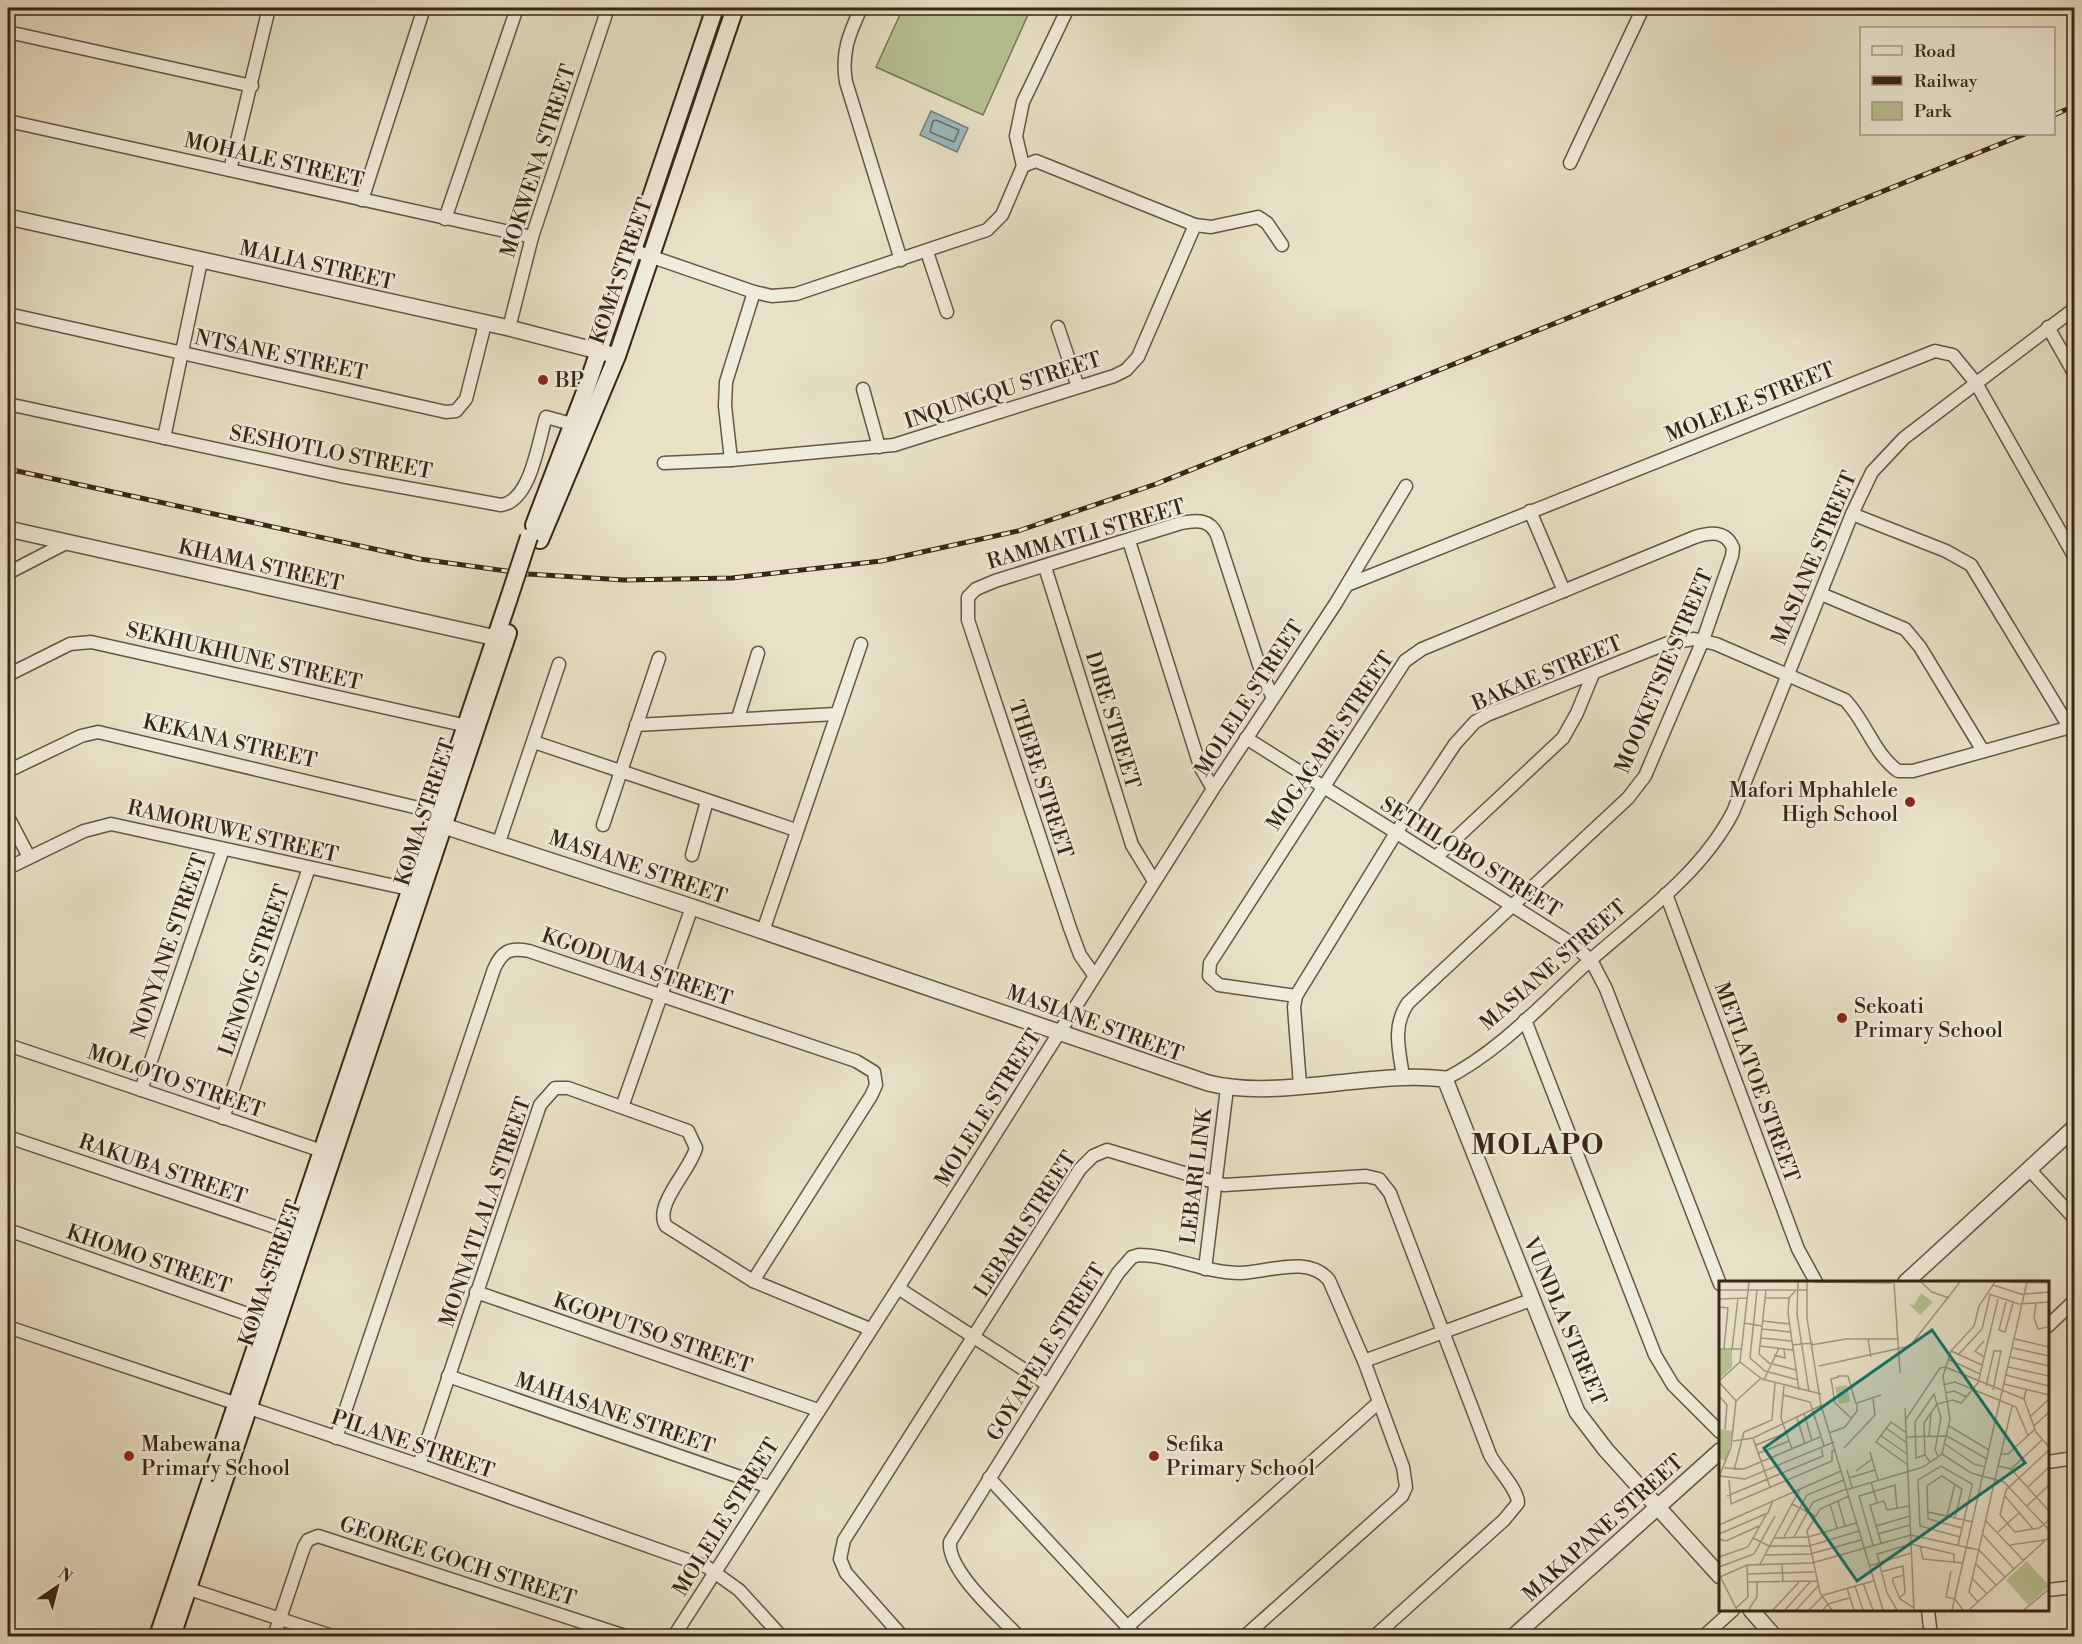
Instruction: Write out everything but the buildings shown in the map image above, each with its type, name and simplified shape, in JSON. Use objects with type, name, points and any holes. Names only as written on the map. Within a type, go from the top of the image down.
[{"type":"main road","name":"KOMA STREET","points":[[580,426],[599,350],[715,8]]},
{"type":"main road","name":"KOMA STREET","points":[[158,1636],[182,1586],[535,539],[580,426],[617,356],[735,8]]},
{"type":"main road","name":"KOMA STREET","points":[[172,1636],[182,1586]]},
{"type":"street","points":[[230,170],[269,8]]},
{"type":"street","points":[[362,200],[424,8]]},
{"type":"street","points":[[445,219],[518,8]]},
{"type":"street","name":"MOKWENA STREET","points":[[509,328],[531,237],[608,8]]},
{"type":"street","points":[[861,8],[848,36],[843,64],[846,82],[901,260]]},
{"type":"street","points":[[632,250],[754,292],[772,296],[796,294],[927,252],[992,227],[1002,214],[1023,165],[1016,136],[1023,102],[1068,8]]},
{"type":"street","points":[[1570,163],[1643,8]]},
{"type":"street","points":[[8,32],[252,86]]},
{"type":"street","name":"MOHALE STREET","points":[[8,121],[531,237]]},
{"type":"street","points":[[1023,165],[1042,161],[1196,225],[1220,226],[1257,217],[1267,223],[1282,245]]},
{"type":"street","name":"MALIA STREET","points":[[8,217],[509,328],[617,356]]},
{"type":"street","name":"INQUNGQU STREET","points":[[664,463],[731,460],[879,447],[906,442],[1114,376],[1133,364],[1144,344],[1196,225]]},
{"type":"street","points":[[927,252],[947,312]]},
{"type":"street","points":[[164,438],[201,261]]},
{"type":"street","points":[[731,460],[725,406],[726,382],[754,292]]},
{"type":"street","name":"MASIANE STREET","points":[[441,818],[499,842],[1007,1013],[1185,1077],[1227,1088],[1245,1089],[1403,1076],[1445,1079],[1477,1060],[1525,1020],[1666,894],[1700,860],[1725,829],[1852,514],[1872,472],[1886,454],[2074,309]]},
{"type":"street","name":"NTSANE STREET","points":[[8,314],[451,411],[459,408],[466,399],[485,324]]},
{"type":"street","points":[[1058,327],[1078,387]]},
{"type":"street","points":[[2048,327],[2074,373]]},
{"type":"street","name":"MOLELE STREET","points":[[674,1636],[898,1288],[1272,696],[1347,585],[1926,353],[1944,351],[1953,355],[1976,383],[2074,556]]},
{"type":"street","points":[[863,389],[879,447]]},
{"type":"street","name":"SESHOTLO STREET","points":[[8,404],[341,476],[501,505],[514,502],[523,491],[546,417],[580,426]]},
{"type":"street","points":[[1347,585],[1406,486]]},
{"type":"street","points":[[1530,511],[1564,591]]},
{"type":"street","points":[[1821,594],[1896,625],[1912,637],[1983,751],[2073,729],[1971,565],[1946,551],[1852,514]]},
{"type":"street","name":"RAMMATLI STREET","points":[[972,592],[995,581],[1188,522],[1202,521],[1212,526],[1217,535],[1261,672],[1272,696]]},
{"type":"street","name":"KHAMA STREET","points":[[8,529],[500,639]]},
{"type":"street","name":"MOGAGABE STREET","points":[[1296,996],[1219,985],[1213,981],[1208,970],[1213,956],[1411,654],[1705,534],[1720,534],[1731,542]]},
{"type":"street","points":[[1129,541],[1200,766],[1213,789]]},
{"type":"street","name":"MOOKETSIE STREET","points":[[1403,1076],[1397,1032],[1401,1013],[1418,993],[1637,788],[1702,640],[1732,556],[1731,542]]},
{"type":"street","points":[[8,573],[66,543]]},
{"type":"street","name":"DIRE STREET","points":[[1045,567],[1132,844],[1154,881]]},
{"type":"street","name":"THEBE STREET","points":[[972,592],[966,602],[968,620],[1075,945],[1094,975]]},
{"type":"street","name":"BAKAE STREET","points":[[1296,996],[1396,833],[1455,744],[1474,722],[1668,643],[1683,639],[1702,640],[1845,700],[1889,763],[1898,771],[1913,771],[1983,751]]},
{"type":"street","name":"SEKHUKHUNE STREET","points":[[8,675],[70,644],[84,641],[471,727]]},
{"type":"street","points":[[763,931],[861,644]]},
{"type":"street","points":[[738,718],[758,653]]},
{"type":"street","name":"MASIANE STREET","points":[[603,825],[659,658]]},
{"type":"street","points":[[499,842],[559,664]]},
{"type":"street","points":[[1436,857],[1563,738],[1593,674]]},
{"type":"street","points":[[636,725],[836,714]]},
{"type":"street","name":"KEKANA STREET","points":[[8,771],[81,736],[98,732],[441,818]]},
{"type":"street","name":"SETHLOBO STREET","points":[[1246,738],[1565,939],[1591,960],[1606,989],[1719,1281]]},
{"type":"street","points":[[534,742],[796,830]]},
{"type":"street","points":[[692,855],[707,801]]},
{"type":"street","points":[[8,817],[29,857]]},
{"type":"street","name":"RAMORUWE STREET","points":[[8,868],[84,831],[111,824],[416,891]]},
{"type":"street","name":"NONYANE STREET","points":[[141,1090],[223,849]]},
{"type":"street","name":"LENONG STREET","points":[[223,1118],[309,868]]},
{"type":"street","name":"METLATOE STREET","points":[[1666,894],[1798,1249],[1815,1281]]},
{"type":"street","points":[[622,1107],[659,995],[692,907]]},
{"type":"street","name":"KGODUMA STREET","points":[[336,1438],[494,969],[501,955],[511,949],[529,951],[856,1061],[870,1068],[875,1075],[876,1085],[871,1095],[753,1281]]},
{"type":"street","points":[[1296,996],[1294,1007],[1300,1085]]},
{"type":"street","points":[[1525,1020],[1655,1355],[1673,1385],[1719,1430]]},
{"type":"street","name":"MOLOTO STREET","points":[[8,1045],[327,1153]]},
{"type":"street","name":"VUNDLA STREET","points":[[1445,1079],[1531,1300],[1578,1412],[1591,1433],[1719,1575]]},
{"type":"street","name":"MONNATLALA STREET","points":[[419,1465],[476,1292],[545,1097],[560,1087],[679,1126],[692,1136],[696,1148],[694,1155],[664,1204],[663,1222],[671,1231],[753,1281],[870,1329]]},
{"type":"street","name":"LEBARI LINK","points":[[1205,1269],[1227,1088]]},
{"type":"street","points":[[1907,1281],[2074,1128]]},
{"type":"street","name":"RAKUBA STREET","points":[[8,1137],[300,1235]]},
{"type":"street","name":"LEBARI STREET","points":[[902,1636],[846,1573],[840,1558],[841,1549],[1080,1169],[1101,1151],[1114,1151],[1214,1184],[1241,1186],[1359,1176],[1379,1179],[1390,1193],[1445,1331]]},
{"type":"street","points":[[2030,1169],[2074,1218]]},
{"type":"street","name":"KHOMO STREET","points":[[8,1230],[271,1322]]},
{"type":"street","name":"GOYAPELE STREET","points":[[1018,1636],[963,1575],[949,1551],[954,1533],[1118,1273],[1132,1257],[1151,1255],[1205,1269],[1243,1273],[1308,1266],[1318,1269],[1329,1280],[1364,1361],[1406,1478],[1401,1496],[1245,1636]]},
{"type":"street","points":[[898,1288],[1048,1385]]},
{"type":"street","name":"KGOPUTSO STREET","points":[[476,1292],[818,1410]]},
{"type":"street","points":[[1364,1361],[1531,1300]]},
{"type":"street","points":[[2049,1325],[2074,1301]]},
{"type":"street","name":"PILANE STREET","points":[[8,1327],[419,1465],[716,1571],[739,1590],[781,1636]]},
{"type":"street","points":[[1375,1636],[1504,1520],[1518,1503],[1515,1492],[1490,1455],[1445,1331]]},
{"type":"street","name":"MAHASANE STREET","points":[[448,1376],[769,1487]]},
{"type":"street","points":[[989,1478],[1131,1632],[1378,1403]]},
{"type":"street","name":"MAKAPANE STREET","points":[[1514,1636],[1719,1452]]},
{"type":"street","points":[[2049,1462],[2074,1458]]},
{"type":"street","name":"GEORGE GOCH STREET","points":[[274,1636],[304,1547],[308,1540],[318,1536],[625,1636]]},
{"type":"street","points":[[182,1586],[332,1636]]},
{"type":"street","points":[[2049,1590],[2074,1587]]},
{"type":"street","points":[[1704,1636],[1732,1611]]},
{"type":"street","points":[[1752,1611],[1774,1636]]},
{"type":"street","points":[[1928,1611],[1931,1636]]},
{"type":"green space","points":[[903,8],[1031,8],[983,115],[876,67]]},
{"type":"water","points":[[931,111],[968,128],[957,152],[920,135]]},
{"type":"railway","points":[[2055,115],[2074,106]]},
{"type":"railway","points":[[8,469],[420,559],[528,574],[624,580],[732,578],[881,561],[1018,531],[1156,484],[2023,135]]},
{"type":"place","name":"BP","points":[[543,380]]},
{"type":"place","name":"Mafori Mphahlele High School","points":[[1910,802]]},
{"type":"place","name":"Sekoati Primary School","points":[[1842,1018]]},
{"type":"place","name":"Mabewana Primary School","points":[[129,1456]]},
{"type":"place","name":"Sefika Primary School","points":[[1154,1456]]},
{"type":"district","name":"MOLAPO","points":[[1538,1145]]}]
